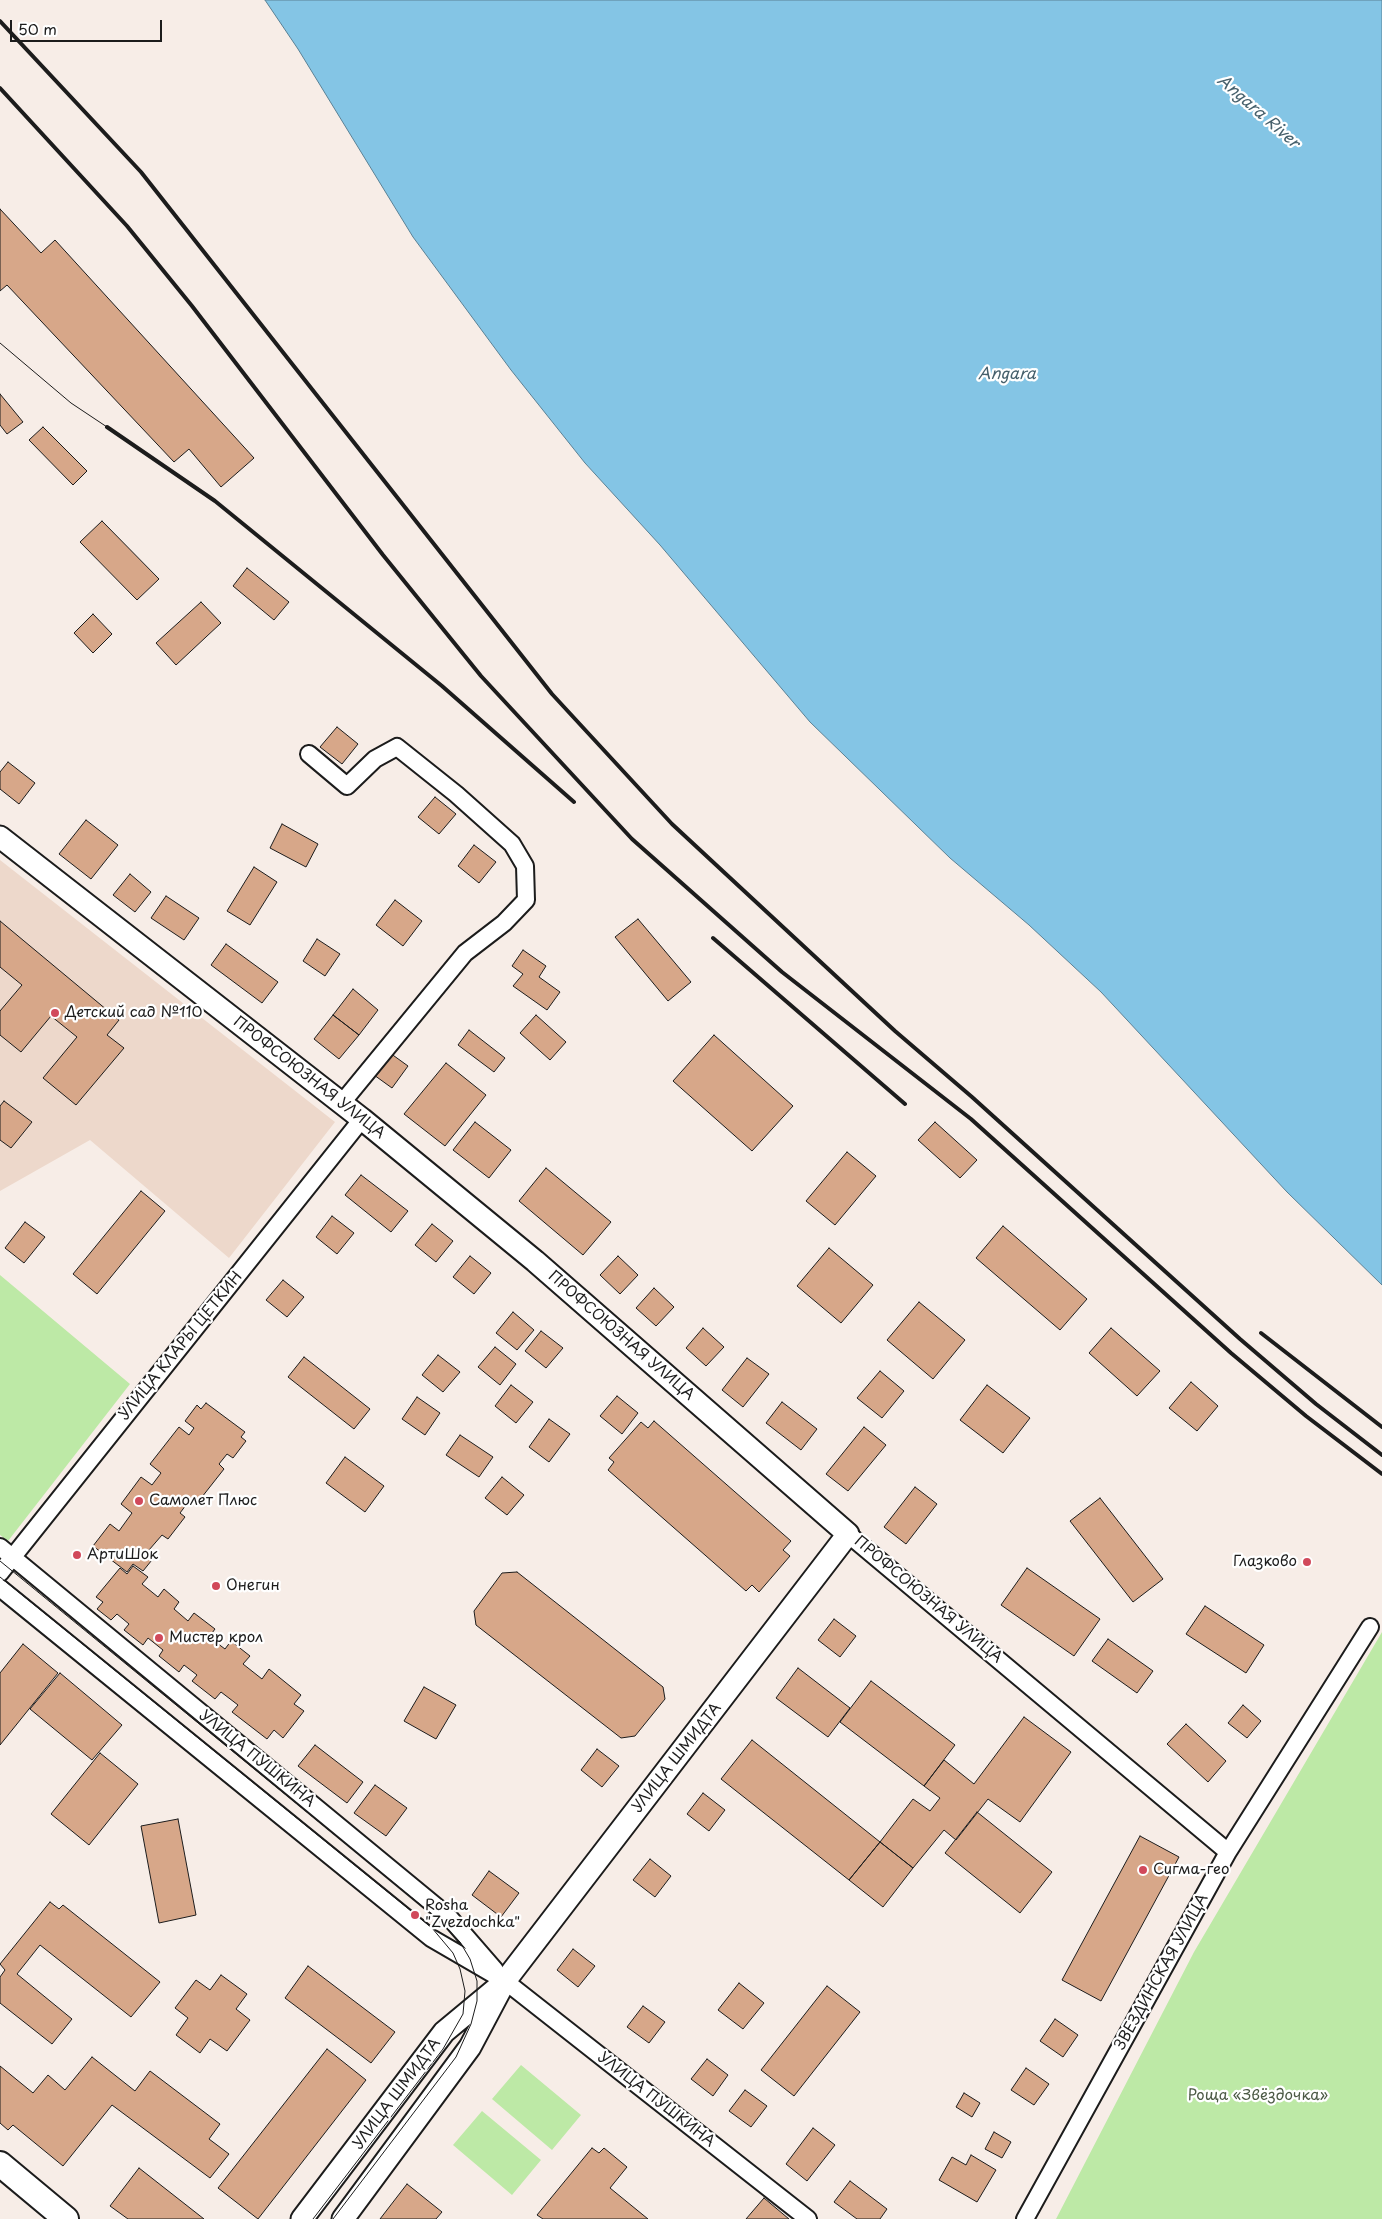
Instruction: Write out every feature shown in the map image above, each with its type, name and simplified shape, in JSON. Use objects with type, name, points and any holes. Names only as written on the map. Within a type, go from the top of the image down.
[{"type":"main road","points":[[0,2164],[66,2219]]},
{"type":"street","points":[[309,754],[347,786],[375,759],[397,747],[456,794],[512,844],[525,866],[526,900],[504,923],[465,953],[341,1104]]},
{"type":"street","name":"ПРОФСОЮЗНАЯ УЛИЦА","points":[[0,837],[362,1119],[535,1261],[848,1534],[1228,1852]]},
{"type":"street","name":"УЛИЦА КЛАРЫ ЦЕТКИН","points":[[0,1573],[6,1552],[362,1119]]},
{"type":"street","name":"УЛИЦА ШМИДТА","points":[[343,2219],[470,2047],[505,1981],[848,1534]]},
{"type":"street","name":"УЛИЦА ПУШКИНА","points":[[6,1552],[449,1917],[505,1981]]},
{"type":"street","name":"УЛИЦА ПУШКИНА","points":[[0,1588],[431,1938],[505,1981],[808,2219]]},
{"type":"street","name":"ЗВЕЗДИНСКАЯ УЛИЦА","points":[[1025,2219],[1228,1852],[1370,1627]]},
{"type":"street","name":"УЛИЦА ШМИДТА","points":[[302,2219],[444,2032],[505,1981]]},
{"type":"shaded area","points":[[0,860],[335,1122],[229,1258],[90,1140],[0,1191]]},
{"type":"green space","points":[[0,1275],[130,1384],[8,1541],[0,1535]]},
{"type":"green space","name":"Роща «Звёздочка»","points":[[1382,1632],[1382,2219],[1056,2219],[1194,1952]]},
{"type":"green space","points":[[521,2065],[581,2115],[552,2150],[492,2099]]},
{"type":"green space","points":[[482,2111],[541,2160],[512,2195],[453,2145]]},
{"type":"water","name":"Angara","points":[[265,0],[1382,0],[1382,1285],[1287,1192],[1101,992],[1029,925],[950,858],[810,722],[660,545],[585,463],[511,370],[413,237],[298,49]]},
{"type":"building","points":[[0,209],[41,253],[55,240],[254,458],[221,487],[189,449],[174,462],[7,285],[0,291]]},
{"type":"building","points":[[0,394],[23,422],[7,434],[0,425]]},
{"type":"building","points":[[43,427],[87,471],[73,485],[29,440]]},
{"type":"building","points":[[102,521],[159,579],[137,600],[80,542]]},
{"type":"building","points":[[247,568],[289,602],[274,620],[233,586]]},
{"type":"building","points":[[201,602],[221,623],[176,665],[156,643]]},
{"type":"building","points":[[93,614],[112,634],[93,653],[74,633]]},
{"type":"building","points":[[337,727],[358,744],[342,764],[320,747]]},
{"type":"building","points":[[8,762],[35,783],[19,804],[0,789],[0,772]]},
{"type":"building","points":[[435,797],[456,814],[439,834],[418,817]]},
{"type":"building","points":[[86,820],[118,845],[91,879],[59,854]]},
{"type":"building","points":[[282,824],[318,844],[306,867],[270,848]]},
{"type":"building","points":[[474,845],[496,862],[479,883],[458,866]]},
{"type":"building","points":[[254,867],[277,882],[250,925],[227,911]]},
{"type":"building","points":[[130,874],[151,892],[135,912],[113,895]]},
{"type":"building","points":[[166,896],[199,918],[184,940],[151,918]]},
{"type":"building","points":[[395,900],[422,921],[403,946],[376,925]]},
{"type":"building","points":[[638,919],[691,982],[668,1001],[615,937]]},
{"type":"building","name":"Детский сад №110","points":[[0,921],[119,1020],[107,1035],[124,1048],[76,1105],[43,1078],[77,1037],[51,1016],[21,1052],[0,1035],[0,1011],[22,985],[0,967]]},
{"type":"building","points":[[317,939],[340,954],[325,976],[303,961]]},
{"type":"building","points":[[226,944],[278,982],[262,1003],[211,965]]},
{"type":"building","points":[[523,950],[546,966],[539,977],[560,992],[547,1010],[513,986],[523,974],[512,966]]},
{"type":"building","points":[[353,989],[378,1010],[359,1035],[333,1015]]},
{"type":"building","points":[[333,1015],[359,1035],[339,1059],[314,1039]]},
{"type":"building","points":[[536,1015],[566,1042],[550,1060],[520,1033]]},
{"type":"building","points":[[469,1030],[505,1058],[494,1072],[458,1045]]},
{"type":"building","points":[[714,1035],[793,1106],[752,1151],[673,1081]]},
{"type":"building","points":[[390,1053],[408,1066],[392,1088],[374,1075]]},
{"type":"building","points":[[446,1063],[486,1095],[445,1146],[404,1114]]},
{"type":"building","points":[[4,1101],[32,1122],[11,1148],[0,1140],[0,1106]]},
{"type":"building","points":[[475,1122],[511,1150],[489,1178],[453,1150]]},
{"type":"building","points":[[935,1122],[977,1160],[960,1178],[918,1140]]},
{"type":"building","points":[[847,1152],[876,1176],[835,1225],[806,1201]]},
{"type":"building","points":[[546,1168],[611,1222],[583,1255],[519,1201]]},
{"type":"building","points":[[361,1175],[408,1211],[391,1232],[345,1195]]},
{"type":"building","points":[[141,1191],[165,1211],[97,1294],[73,1274]]},
{"type":"building","points":[[332,1216],[354,1233],[337,1254],[316,1237]]},
{"type":"building","points":[[25,1222],[45,1237],[24,1263],[5,1248]]},
{"type":"building","points":[[432,1224],[453,1241],[436,1262],[415,1245]]},
{"type":"building","points":[[1003,1226],[1087,1299],[1060,1330],[976,1258]]},
{"type":"building","points":[[829,1248],[873,1285],[841,1323],[797,1286]]},
{"type":"building","points":[[470,1256],[491,1273],[474,1294],[453,1277]]},
{"type":"building","points":[[618,1256],[638,1275],[620,1294],[600,1275]]},
{"type":"building","points":[[283,1280],[304,1297],[287,1317],[266,1300]]},
{"type":"building","points":[[654,1288],[674,1307],[656,1326],[636,1308]]},
{"type":"building","points":[[919,1302],[965,1340],[933,1379],[887,1340]]},
{"type":"building","points":[[513,1312],[534,1330],[517,1350],[496,1333]]},
{"type":"building","points":[[703,1328],[724,1347],[706,1366],[686,1348]]},
{"type":"building","points":[[1111,1328],[1160,1371],[1137,1396],[1089,1353]]},
{"type":"building","points":[[541,1331],[563,1348],[546,1368],[525,1351]]},
{"type":"building","points":[[495,1347],[516,1364],[500,1385],[478,1367]]},
{"type":"building","points":[[438,1355],[460,1372],[443,1392],[422,1375]]},
{"type":"building","points":[[304,1357],[370,1409],[354,1429],[288,1377]]},
{"type":"building","points":[[747,1358],[769,1374],[743,1407],[722,1390]]},
{"type":"building","points":[[880,1371],[904,1391],[882,1418],[857,1398]]},
{"type":"building","points":[[1191,1382],[1218,1406],[1197,1431],[1169,1408]]},
{"type":"building","points":[[511,1385],[533,1402],[516,1423],[495,1406]]},
{"type":"building","points":[[987,1385],[1030,1418],[1003,1453],[960,1420]]},
{"type":"building","points":[[617,1396],[638,1413],[622,1434],[600,1416]]},
{"type":"building","points":[[417,1397],[440,1413],[425,1435],[402,1419]]},
{"type":"building","points":[[782,1402],[817,1429],[801,1450],[766,1423]]},
{"type":"building","points":[[206,1403],[245,1432],[241,1437],[246,1441],[233,1458],[227,1454],[219,1464],[224,1469],[198,1502],[192,1497],[180,1513],[185,1517],[168,1539],[162,1535],[149,1550],[156,1555],[143,1571],[133,1564],[127,1572],[93,1546],[110,1524],[119,1531],[132,1513],[121,1504],[141,1477],[152,1485],[161,1473],[150,1464],[179,1427],[189,1435],[194,1428],[185,1421],[197,1405],[201,1409]]},
{"type":"building","points":[[549,1419],[570,1434],[549,1462],[529,1447]]},
{"type":"building","points":[[654,1421],[791,1541],[783,1550],[790,1556],[759,1592],[752,1585],[746,1591],[608,1470],[614,1462],[609,1458],[641,1422],[648,1428]]},
{"type":"building","points":[[864,1427],[886,1445],[848,1491],[826,1474]]},
{"type":"building","points":[[460,1435],[493,1457],[479,1477],[446,1455]]},
{"type":"building","points":[[345,1457],[384,1486],[365,1512],[326,1483]]},
{"type":"building","points":[[502,1477],[524,1495],[507,1515],[485,1498]]},
{"type":"building","points":[[915,1487],[937,1504],[906,1544],[884,1527]]},
{"type":"building","points":[[1100,1498],[1163,1579],[1133,1602],[1070,1521]]},
{"type":"building","points":[[133,1566],[148,1577],[142,1584],[158,1597],[164,1589],[179,1602],[174,1609],[188,1621],[194,1613],[215,1629],[209,1637],[225,1649],[231,1641],[250,1656],[243,1664],[262,1679],[269,1669],[301,1695],[294,1704],[304,1711],[283,1738],[274,1730],[267,1739],[232,1712],[238,1705],[221,1692],[215,1699],[192,1681],[197,1675],[184,1665],[179,1672],[159,1656],[163,1650],[148,1638],[143,1645],[124,1630],[129,1624],[117,1614],[111,1620],[97,1609],[103,1602],[96,1597],[120,1568],[127,1574]]},
{"type":"building","points":[[1027,1568],[1100,1619],[1074,1656],[1001,1605]]},
{"type":"building","points":[[517,1572],[663,1687],[665,1699],[635,1736],[621,1738],[476,1625],[474,1611],[502,1573]]},
{"type":"building","points":[[1205,1606],[1264,1645],[1246,1673],[1186,1634]]},
{"type":"building","points":[[834,1619],[856,1636],[840,1657],[818,1640]]},
{"type":"building","points":[[1108,1639],[1153,1671],[1137,1693],[1092,1661]]},
{"type":"building","points":[[23,1644],[58,1673],[0,1745],[0,1673]]},
{"type":"building","points":[[798,1668],[850,1708],[828,1737],[776,1698]]},
{"type":"building","points":[[60,1673],[122,1725],[92,1760],[30,1709]]},
{"type":"building","points":[[871,1681],[955,1745],[924,1786],[840,1722]]},
{"type":"building","points":[[424,1687],[456,1705],[436,1739],[404,1721]]},
{"type":"building","points":[[1243,1705],[1261,1721],[1247,1738],[1228,1723]]},
{"type":"building","points":[[1024,1717],[1071,1752],[1020,1822],[988,1799],[956,1840],[944,1830],[913,1868],[880,1842],[913,1799],[930,1811],[940,1798],[924,1786],[944,1760],[974,1784]]},
{"type":"building","points":[[1186,1724],[1226,1761],[1208,1782],[1167,1744]]},
{"type":"building","points":[[752,1740],[880,1842],[849,1880],[721,1779]]},
{"type":"building","points":[[315,1745],[363,1782],[347,1803],[298,1766]]},
{"type":"building","points":[[597,1749],[619,1766],[602,1787],[581,1770]]},
{"type":"building","points":[[100,1753],[138,1784],[89,1845],[51,1814]]},
{"type":"building","points":[[375,1785],[407,1808],[386,1836],[354,1813]]},
{"type":"building","points":[[703,1793],[725,1810],[709,1831],[687,1814]]},
{"type":"building","points":[[977,1812],[1052,1872],[1020,1913],[945,1853]]},
{"type":"building","points":[[178,1819],[196,1915],[159,1923],[141,1826]]},
{"type":"building","points":[[1140,1836],[1179,1857],[1101,2001],[1062,1980]]},
{"type":"building","points":[[880,1842],[913,1868],[883,1907],[849,1880]]},
{"type":"building","points":[[650,1859],[671,1876],[655,1897],[633,1880]]},
{"type":"building","points":[[489,1871],[519,1893],[501,1917],[472,1895]]},
{"type":"building","points":[[50,1902],[59,1909],[63,1905],[160,1982],[131,2017],[40,1945],[17,1974],[72,2019],[52,2044],[0,2003],[0,1977],[5,1970],[0,1964]]},
{"type":"building","points":[[573,1949],[595,1966],[578,1987],[557,1970]]},
{"type":"building","points":[[308,1966],[395,2032],[371,2063],[285,1998]]},
{"type":"building","points":[[221,1975],[247,1994],[236,2009],[250,2020],[227,2051],[210,2039],[200,2053],[176,2035],[188,2018],[175,2008],[196,1980],[210,1990]]},
{"type":"building","points":[[739,1983],[764,2003],[743,2029],[718,2010]]},
{"type":"building","points":[[827,1986],[860,2012],[794,2096],[761,2070]]},
{"type":"building","points":[[643,2006],[665,2022],[649,2043],[627,2027]]},
{"type":"building","points":[[1055,2019],[1078,2035],[1063,2057],[1040,2041]]},
{"type":"building","points":[[327,2049],[366,2080],[258,2219],[218,2188]]},
{"type":"building","points":[[92,2057],[135,2091],[150,2071],[220,2124],[209,2139],[229,2154],[210,2178],[112,2105],[63,2166],[13,2125],[8,2130],[0,2123],[0,2066],[33,2093],[48,2075],[65,2090]]},
{"type":"building","points":[[707,2059],[728,2075],[713,2096],[691,2079]]},
{"type":"building","points":[[1026,2068],[1049,2084],[1034,2105],[1011,2090]]},
{"type":"building","points":[[745,2090],[767,2106],[751,2127],[729,2111]]},
{"type":"building","points":[[964,2093],[980,2103],[972,2117],[956,2107]]},
{"type":"building","points":[[813,2128],[835,2145],[807,2181],[786,2164]]},
{"type":"building","points":[[994,2132],[1011,2142],[1002,2158],[985,2149]]},
{"type":"building","points":[[592,2148],[599,2153],[604,2148],[627,2167],[610,2188],[648,2219],[543,2219],[537,2215]]},
{"type":"building","points":[[971,2155],[996,2170],[977,2202],[939,2180],[952,2157],[966,2165]]},
{"type":"building","points":[[139,2168],[204,2219],[128,2219],[110,2206]]},
{"type":"building","points":[[850,2181],[887,2209],[880,2219],[857,2219],[834,2202]]},
{"type":"building","points":[[407,2184],[442,2212],[436,2219],[380,2219]]},
{"type":"building","points":[[764,2198],[789,2219],[746,2219]]},
{"type":"tram line","points":[[0,343],[71,403],[107,427]]},
{"type":"tram line","points":[[0,1561],[439,1920],[460,1942],[470,1959],[477,1981],[477,2001],[471,2024],[456,2057],[333,2219]]},
{"type":"tram line","points":[[0,1577],[432,1928],[453,1953],[460,1969],[465,1991],[463,2014],[443,2049],[313,2219]]},
{"type":"railway","points":[[0,21],[141,172],[552,694],[672,824],[895,1031],[972,1097],[1240,1339],[1316,1404],[1382,1455]]},
{"type":"railway","points":[[0,88],[127,226],[192,306],[383,555],[481,676],[632,839],[782,972],[971,1119],[1231,1353],[1306,1416],[1382,1474]]},
{"type":"railway","points":[[107,427],[215,501],[442,686],[574,802]]},
{"type":"railway","points":[[713,938],[905,1104]]},
{"type":"railway","points":[[1261,1333],[1382,1427]]},
{"type":"place","name":"Детский сад №110","points":[[55,1013]]},
{"type":"place","name":"Самолет Плюс","points":[[139,1501]]},
{"type":"place","name":"АртиШок","points":[[77,1555]]},
{"type":"place","name":"Глазково","points":[[1307,1562]]},
{"type":"place","name":"Онегин","points":[[216,1586]]},
{"type":"place","name":"Мистер крол","points":[[159,1638]]},
{"type":"place","name":"Сигма-гео","points":[[1143,1870]]},
{"type":"place","name":"Rosha \"Zvezdochka\"","points":[[415,1915]]},
{"type":"water label","name":"Angara River","points":[[1258,112]]}]
